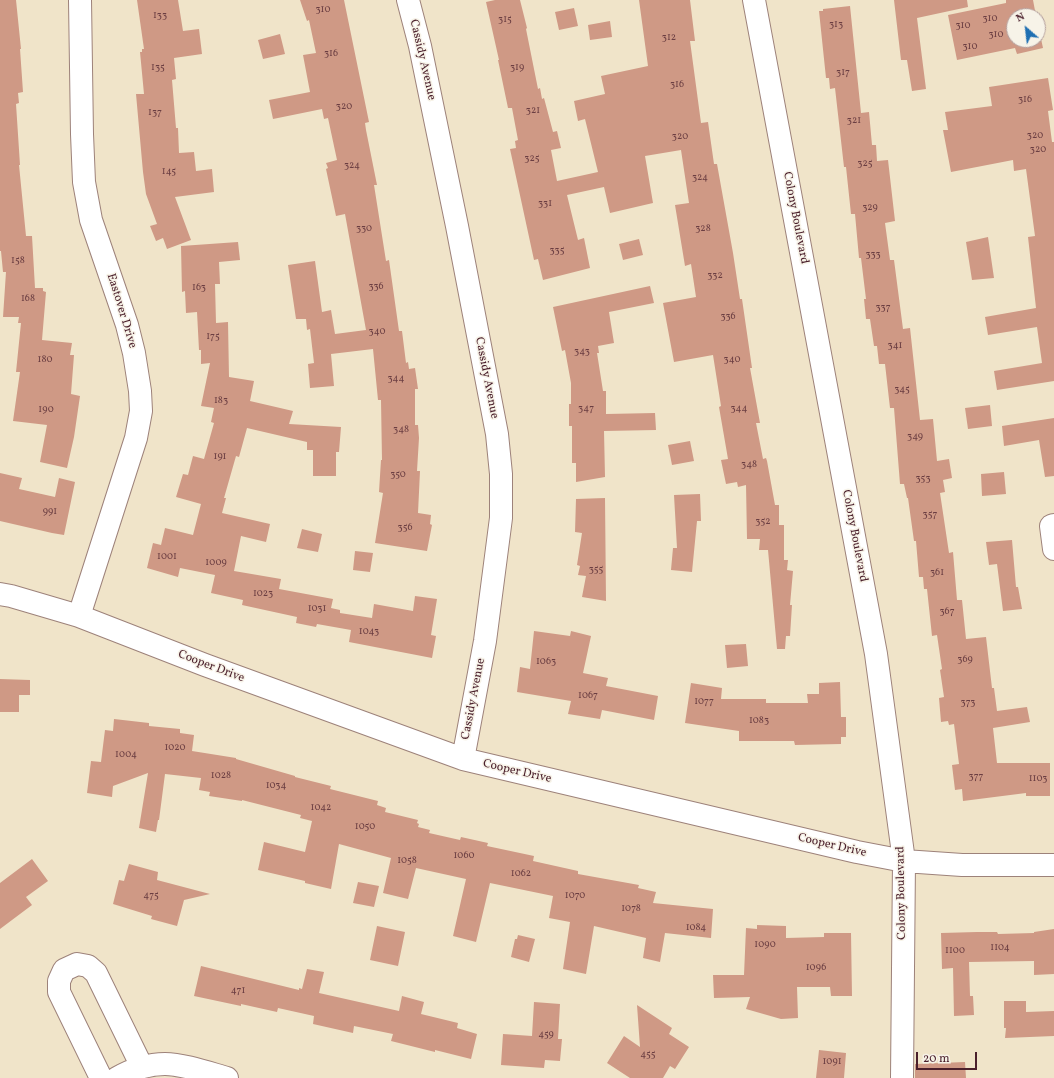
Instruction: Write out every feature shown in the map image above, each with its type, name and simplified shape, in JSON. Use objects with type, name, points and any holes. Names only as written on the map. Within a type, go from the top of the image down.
[{"type":"street","name":"Eastover Drive","points":[[79,616],[136,438],[141,411],[140,391],[134,353],[127,325],[91,220],[84,182],[80,0]]},
{"type":"street","name":"Cassidy Avenue","points":[[408,0],[420,46],[457,226],[496,434],[501,474],[501,518],[486,634],[463,760]]},
{"type":"street","name":"Colony Boulevard","points":[[754,0],[876,654],[904,861],[902,1078]]},
{"type":"street","points":[[1054,525],[1051,526],[1054,549]]},
{"type":"street","name":"Cooper Drive","points":[[0,594],[79,616],[205,665],[463,760],[857,852],[904,861],[962,865],[1054,865]]},
{"type":"street","points":[[100,1078],[59,992],[59,981],[64,970],[76,964],[88,966],[96,973],[142,1068]]},
{"type":"street","points":[[117,1078],[142,1068],[165,1064],[181,1066],[227,1078]]},
{"type":"building","points":[[0,0],[16,0],[21,49],[23,92],[18,93],[19,103],[16,104],[19,165],[26,236],[32,236],[35,288],[43,288],[43,291],[46,292],[42,340],[72,343],[70,355],[74,355],[71,394],[80,396],[74,437],[67,468],[40,462],[47,425],[13,421],[20,372],[16,372],[21,323],[18,323],[19,317],[3,317],[6,272],[3,272],[0,251]]},
{"type":"building","points":[[137,0],[178,0],[183,31],[199,29],[202,54],[174,58],[176,79],[172,80],[176,128],[178,128],[179,153],[194,152],[196,171],[212,169],[214,192],[175,197],[191,240],[167,249],[163,238],[156,241],[150,226],[157,224],[146,194],[143,172],[136,94],[144,94],[140,52],[144,49]]},
{"type":"building","points":[[300,0],[344,0],[369,122],[365,123],[366,130],[377,185],[374,185],[386,261],[389,260],[399,331],[402,331],[406,363],[408,362],[409,369],[415,368],[418,389],[415,389],[415,425],[418,425],[419,438],[417,471],[420,471],[418,513],[431,515],[430,524],[432,525],[427,551],[375,543],[383,493],[379,492],[382,460],[381,400],[378,400],[373,349],[331,354],[334,386],[310,388],[308,364],[314,363],[310,329],[307,330],[306,319],[296,319],[288,265],[315,261],[322,312],[331,310],[335,334],[366,330],[345,214],[336,216],[326,169],[328,168],[326,163],[337,160],[328,118],[324,119],[322,109],[273,119],[269,100],[310,92],[303,55],[316,53],[309,20],[307,21]]},
{"type":"building","points":[[495,0],[520,0],[527,28],[538,89],[540,88],[542,99],[544,98],[553,132],[557,131],[561,148],[551,150],[557,181],[598,172],[585,119],[578,121],[574,101],[605,94],[601,76],[648,66],[639,0],[690,0],[695,41],[690,41],[701,123],[708,122],[714,164],[717,164],[740,299],[742,299],[752,368],[750,368],[760,423],[756,423],[763,459],[766,458],[767,461],[775,505],[779,505],[779,525],[784,525],[784,560],[788,560],[787,570],[793,571],[790,605],[792,605],[790,636],[786,636],[785,649],[777,649],[768,550],[759,550],[760,539],[747,539],[746,485],[738,487],[737,482],[726,484],[721,460],[728,459],[719,407],[721,406],[713,355],[674,362],[663,303],[696,297],[691,264],[685,266],[675,205],[689,203],[681,150],[645,156],[653,203],[610,213],[604,187],[567,195],[578,240],[584,238],[590,268],[543,280],[538,259],[534,260],[510,149],[516,148],[515,141],[518,140],[512,108],[508,108],[486,2]]},
{"type":"building","points":[[894,0],[967,0],[968,7],[917,18],[926,89],[912,91],[907,60],[901,60]]},
{"type":"building","points":[[1006,0],[1033,0],[1034,8],[1006,8],[1006,48],[1015,48],[957,60],[948,15],[1006,3]]},
{"type":"building","points":[[850,6],[861,113],[869,112],[872,145],[876,145],[877,161],[888,160],[895,221],[885,223],[890,260],[894,260],[903,329],[910,328],[920,420],[933,419],[937,461],[949,459],[952,478],[943,480],[945,492],[940,493],[949,553],[953,552],[957,600],[962,600],[966,639],[986,637],[992,688],[994,688],[997,711],[1027,707],[1030,722],[993,728],[997,763],[1050,763],[1050,796],[1026,796],[1026,793],[963,801],[962,789],[955,790],[952,765],[959,764],[954,724],[949,725],[948,721],[941,722],[939,698],[944,697],[937,635],[932,636],[927,589],[924,589],[923,577],[919,577],[916,541],[914,541],[908,498],[904,484],[900,484],[894,408],[890,408],[885,364],[879,364],[877,346],[874,346],[870,319],[866,319],[864,299],[866,299],[861,258],[859,258],[855,214],[851,214],[835,88],[830,89],[829,78],[826,78],[819,11],[823,11],[823,9]]},
{"type":"building","points":[[574,8],[578,26],[559,30],[555,12]]},
{"type":"building","points":[[610,21],[612,37],[590,40],[588,25]]},
{"type":"building","points":[[280,34],[285,54],[263,59],[258,40]]},
{"type":"building","points":[[1015,48],[1043,48],[1017,54]]},
{"type":"building","points":[[1048,78],[1053,110],[1048,111],[1052,142],[1054,142],[1054,381],[997,390],[994,371],[1042,363],[1037,327],[988,335],[985,317],[1036,308],[1028,237],[1035,236],[1026,169],[1014,171],[1013,160],[951,172],[943,130],[948,130],[945,112],[992,106],[989,87]]},
{"type":"building","points":[[988,237],[994,278],[972,280],[966,242]]},
{"type":"building","points":[[639,239],[643,255],[623,260],[619,244]]},
{"type":"building","points":[[238,242],[240,260],[219,262],[220,284],[215,284],[216,323],[228,322],[229,377],[254,381],[250,401],[293,411],[289,424],[341,427],[339,452],[336,452],[336,476],[313,476],[313,450],[307,450],[307,442],[247,428],[239,457],[236,456],[224,498],[226,498],[222,513],[270,524],[266,542],[241,536],[234,571],[281,579],[279,589],[333,599],[331,608],[340,610],[340,613],[372,618],[374,604],[413,611],[415,596],[437,599],[431,635],[436,636],[432,658],[349,642],[351,630],[317,624],[316,627],[296,623],[297,617],[242,605],[243,600],[211,593],[215,575],[180,568],[178,577],[147,568],[153,543],[161,545],[165,528],[193,535],[201,504],[176,497],[183,474],[188,475],[193,456],[204,459],[214,423],[211,422],[214,408],[201,406],[210,363],[201,364],[197,312],[186,313],[185,291],[182,292],[181,246]]},
{"type":"building","points":[[650,286],[654,303],[609,312],[614,343],[598,346],[599,353],[597,353],[603,391],[606,391],[606,414],[655,413],[656,430],[604,431],[605,477],[576,482],[576,463],[572,463],[572,426],[569,426],[571,383],[565,350],[562,351],[553,307]]},
{"type":"building","points":[[990,405],[992,426],[968,429],[965,408]]},
{"type":"building","points":[[1054,418],[1054,476],[1045,477],[1039,440],[1004,446],[1002,426]]},
{"type":"building","points":[[690,441],[694,461],[672,465],[668,445]]},
{"type":"building","points":[[1004,472],[1006,494],[982,496],[981,474]]},
{"type":"building","points":[[0,473],[22,478],[19,489],[55,497],[59,478],[75,482],[64,535],[0,521]]},
{"type":"building","points":[[700,494],[701,521],[697,521],[692,572],[671,570],[673,548],[677,548],[674,495]]},
{"type":"building","points":[[605,498],[606,601],[582,597],[586,576],[578,575],[580,566],[577,565],[582,533],[575,532],[576,499]]},
{"type":"building","points":[[302,529],[322,534],[318,552],[297,548]]},
{"type":"building","points":[[1012,540],[1016,587],[1018,587],[1022,609],[1003,611],[997,564],[989,565],[986,542]]},
{"type":"building","points":[[355,551],[373,553],[370,572],[353,570]]},
{"type":"building","points":[[534,631],[570,636],[571,631],[591,636],[583,673],[608,678],[606,686],[658,696],[654,720],[602,710],[600,719],[568,714],[571,701],[517,692],[520,667],[530,669]]},
{"type":"building","points":[[746,644],[748,666],[727,668],[725,645]]},
{"type":"building","points":[[0,679],[30,680],[30,695],[19,695],[19,712],[0,712]]},
{"type":"building","points":[[840,682],[841,717],[846,717],[846,737],[841,737],[841,744],[795,745],[794,741],[739,741],[739,731],[685,723],[691,683],[722,688],[721,699],[766,699],[766,703],[808,703],[807,694],[819,694],[819,683]]},
{"type":"building","points":[[114,719],[149,723],[149,726],[180,729],[180,733],[194,735],[192,751],[236,758],[295,777],[331,786],[330,789],[378,801],[377,805],[386,808],[385,812],[418,820],[418,827],[430,830],[429,833],[460,840],[461,837],[488,843],[487,846],[534,856],[533,861],[578,871],[578,874],[639,885],[638,888],[656,892],[653,903],[713,909],[711,938],[665,933],[660,962],[643,958],[646,938],[594,926],[586,974],[563,969],[570,922],[549,918],[553,896],[490,883],[476,942],[453,936],[466,879],[416,868],[408,899],[383,893],[391,858],[339,844],[331,889],[258,870],[264,842],[305,852],[312,821],[300,818],[301,815],[242,800],[209,796],[210,792],[199,790],[201,778],[165,774],[156,832],[139,828],[148,773],[113,786],[112,797],[87,793],[91,761],[101,762],[105,730],[113,731]]},
{"type":"building","points":[[32,859],[48,881],[26,897],[32,905],[0,929],[0,883]]},
{"type":"building","points":[[129,864],[158,872],[157,880],[210,894],[184,900],[177,926],[151,919],[152,916],[113,904],[119,880],[124,881]]},
{"type":"building","points":[[358,882],[379,886],[374,907],[353,903]]},
{"type":"building","points":[[757,925],[786,926],[786,938],[824,937],[824,933],[851,933],[852,996],[831,996],[830,987],[797,987],[798,1018],[781,1019],[746,1009],[750,997],[714,998],[713,975],[744,975],[746,928],[757,929]]},
{"type":"building","points":[[377,926],[405,932],[398,966],[370,960]]},
{"type":"building","points":[[1054,929],[1054,974],[1034,975],[1034,961],[969,962],[970,996],[973,996],[974,1015],[954,1016],[953,968],[942,969],[941,933],[1034,933]]},
{"type":"building","points":[[518,935],[535,939],[529,962],[511,957],[515,939],[517,939]]},
{"type":"building","points":[[201,966],[299,990],[299,988],[302,989],[307,969],[324,972],[319,993],[399,1011],[402,996],[424,1002],[421,1014],[458,1023],[457,1028],[477,1034],[471,1059],[391,1041],[393,1034],[354,1026],[353,1033],[313,1024],[314,1016],[278,1008],[277,1012],[241,1004],[241,1006],[194,996]]},
{"type":"building","points":[[1004,1001],[1026,1001],[1026,1012],[1054,1011],[1054,1036],[1005,1038],[1006,1028],[1004,1028]]},
{"type":"building","points":[[534,1002],[560,1004],[558,1039],[562,1039],[560,1061],[545,1060],[544,1068],[501,1065],[503,1034],[532,1036]]},
{"type":"building","points":[[637,1005],[672,1028],[669,1034],[689,1047],[675,1069],[670,1066],[663,1078],[630,1078],[607,1063],[624,1036],[640,1047]]},
{"type":"building","points":[[819,1050],[846,1053],[844,1078],[816,1078]]},
{"type":"building","points":[[965,1062],[966,1078],[915,1078],[915,1064]]}]
